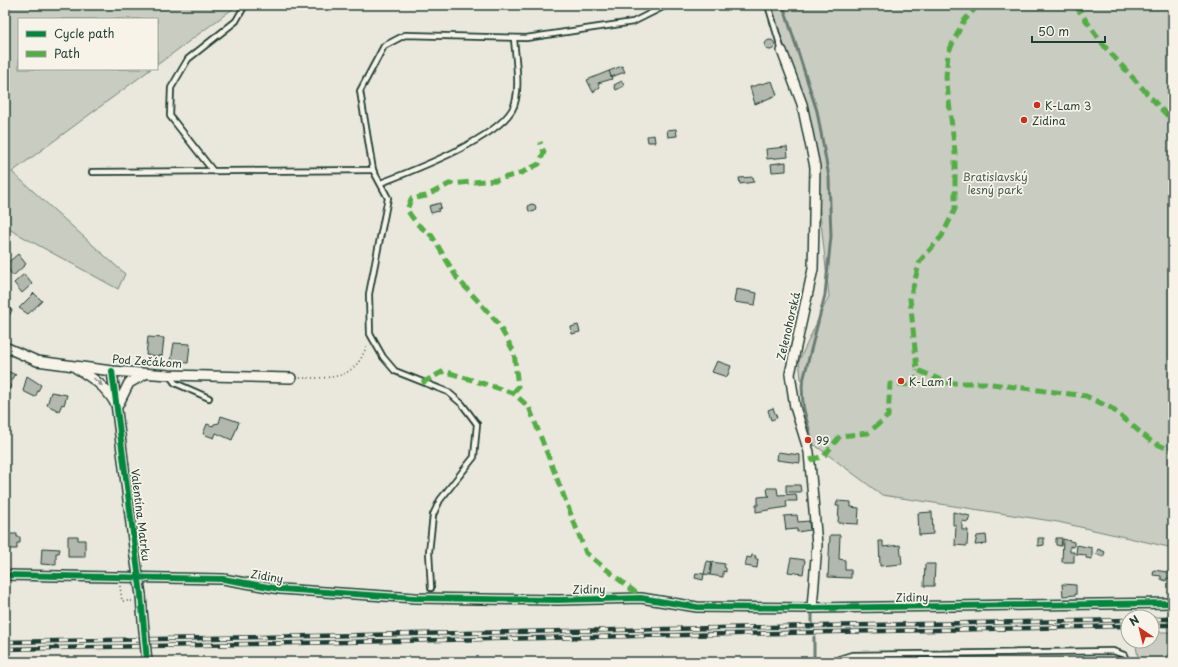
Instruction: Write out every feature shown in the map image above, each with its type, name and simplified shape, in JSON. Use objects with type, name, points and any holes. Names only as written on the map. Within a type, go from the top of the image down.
[{"type":"street","name":"Zelenohorská","points":[[782,51],[802,104],[815,167],[813,270],[790,374],[795,407],[809,452],[817,545],[812,608]]},
{"type":"street","name":"Pod Zečákom","points":[[5,347],[37,361],[112,371],[169,375],[291,378]]},
{"type":"street","name":"Valentína Matrku","points":[[72,366],[102,385],[117,406]]},
{"type":"street","name":"Valentína Matrku","points":[[112,371],[141,595],[147,662]]},
{"type":"street","points":[[117,406],[129,383],[141,375],[148,374]]},
{"type":"street","name":"Zidiny","points":[[5,575],[223,579],[280,589],[415,598],[558,600],[641,598],[697,607],[812,608],[1173,603]]},
{"type":"lane","points":[[213,171],[170,116],[171,88],[188,59],[236,21],[245,5]]},
{"type":"lane","points":[[431,588],[429,552],[434,516],[440,500],[474,457],[477,424],[462,404],[448,392],[395,371],[383,357],[370,334],[369,294],[388,198],[374,170],[360,91],[384,46],[405,35],[526,38],[633,22],[667,5]]},
{"type":"lane","points":[[768,5],[782,51]]},
{"type":"lane","points":[[380,183],[428,164],[496,128],[513,110],[518,85],[514,38]]},
{"type":"lane","points":[[92,172],[374,170]]},
{"type":"lane","points":[[169,375],[175,383],[209,398]]},
{"type":"lane","points":[[838,662],[839,659],[852,655],[1113,651],[1124,655],[1127,662]]},
{"type":"path","points":[[291,378],[325,378],[340,376],[351,371],[363,356],[370,334]]},
{"type":"path","points":[[120,588],[122,601],[130,601]]},
{"type":"green space","points":[[5,5],[238,5],[158,64],[158,18],[18,18],[18,70],[150,70],[12,172],[125,274],[118,289],[5,227]]},
{"type":"green space","name":"Bratislavský lesný park","points":[[772,5],[1173,5],[1173,548],[1058,522],[882,495],[808,440],[799,361],[829,296],[815,167]]},
{"type":"green space","points":[[1160,632],[1173,632],[1173,662],[1139,662],[1137,649],[1160,649]]},
{"type":"building","points":[[770,40],[775,45],[770,50],[765,45]]},
{"type":"building","points":[[622,66],[625,72],[611,77],[609,71]]},
{"type":"building","points":[[609,71],[612,79],[598,83],[600,87],[593,92],[587,80]]},
{"type":"building","points":[[622,81],[624,86],[616,90],[614,85]]},
{"type":"building","points":[[772,81],[777,95],[755,104],[750,87]]},
{"type":"building","points":[[676,129],[677,136],[668,137],[667,130]]},
{"type":"building","points":[[654,135],[655,142],[648,142],[647,136]]},
{"type":"building","points":[[787,147],[788,157],[767,159],[766,149]]},
{"type":"building","points":[[786,162],[786,171],[772,172],[771,164]]},
{"type":"building","points":[[753,177],[754,182],[740,184],[739,178]]},
{"type":"building","points":[[440,203],[441,208],[438,209],[439,211],[431,213],[429,206]]},
{"type":"building","points":[[532,204],[535,205],[535,211],[532,212],[529,211],[528,208],[529,205]]},
{"type":"building","points":[[18,254],[26,264],[13,276],[5,265]]},
{"type":"building","points":[[24,274],[32,284],[22,293],[14,283]]},
{"type":"building","points":[[736,289],[757,293],[755,305],[734,302]]},
{"type":"building","points":[[34,293],[42,301],[28,314],[19,308]]},
{"type":"building","points":[[5,306],[12,310],[5,324]]},
{"type":"building","points":[[578,325],[580,332],[572,334],[571,327]]},
{"type":"building","points":[[148,337],[164,338],[162,356],[146,355]]},
{"type":"building","points":[[174,343],[190,344],[188,363],[171,361]]},
{"type":"building","points":[[717,361],[731,366],[727,377],[712,372]]},
{"type":"building","points":[[5,370],[16,375],[14,375],[11,381],[9,390],[5,388]]},
{"type":"building","points":[[27,376],[41,385],[35,397],[23,391]]},
{"type":"building","points":[[51,392],[67,395],[64,405],[62,404],[59,411],[47,405]]},
{"type":"building","points":[[773,408],[777,418],[771,420],[768,410]]},
{"type":"building","points":[[221,416],[239,422],[232,440],[216,433],[214,438],[203,434],[207,424],[213,426],[214,424],[219,423]]},
{"type":"building","points":[[778,452],[800,455],[800,463],[777,460]]},
{"type":"building","points":[[786,485],[800,485],[801,492],[786,492]]},
{"type":"building","points":[[767,488],[777,488],[778,495],[796,494],[797,501],[786,501],[787,507],[756,512],[758,497],[770,496],[768,495]]},
{"type":"building","points":[[837,501],[851,502],[851,507],[859,508],[858,524],[838,523],[839,506],[836,506]]},
{"type":"building","points":[[932,512],[933,534],[919,535],[918,513]]},
{"type":"building","points":[[953,512],[970,516],[968,522],[962,521],[962,530],[968,530],[967,546],[955,545],[956,525],[953,525]]},
{"type":"building","points":[[797,515],[798,522],[809,521],[810,530],[797,532],[797,529],[786,530],[784,516]]},
{"type":"building","points":[[5,534],[17,534],[17,537],[20,537],[20,543],[17,543],[17,549],[5,549]]},
{"type":"building","points":[[830,535],[840,535],[839,559],[845,560],[845,570],[851,570],[851,578],[828,577]]},
{"type":"building","points":[[986,535],[987,544],[975,545],[977,536]]},
{"type":"building","points":[[68,536],[78,536],[78,540],[85,540],[85,557],[68,557]]},
{"type":"building","points":[[1038,538],[1044,538],[1044,545],[1038,546]]},
{"type":"building","points":[[1056,538],[1062,538],[1061,546],[1056,545]]},
{"type":"building","points":[[1063,539],[1074,542],[1074,547],[1070,546],[1070,552],[1074,552],[1074,562],[1062,562]]},
{"type":"building","points":[[879,541],[883,541],[883,547],[900,545],[902,564],[880,566]]},
{"type":"building","points":[[1077,545],[1092,548],[1092,559],[1086,558],[1086,555],[1076,554]]},
{"type":"building","points":[[42,548],[60,549],[59,553],[56,553],[56,565],[41,564]]},
{"type":"building","points":[[1098,549],[1105,552],[1103,557],[1096,554]]},
{"type":"building","points":[[752,555],[756,556],[755,559],[758,559],[757,568],[745,566],[747,557],[751,558]]},
{"type":"building","points":[[791,558],[805,560],[803,574],[788,572]]},
{"type":"building","points":[[707,561],[712,562],[710,575],[704,574]]},
{"type":"building","points":[[712,562],[725,564],[724,567],[726,568],[726,572],[723,571],[723,577],[710,575]]},
{"type":"building","points":[[925,564],[935,564],[934,586],[924,586]]},
{"type":"building","points":[[1154,570],[1173,573],[1173,579],[1167,578],[1166,581],[1161,579],[1161,576],[1153,575]]},
{"type":"building","points":[[696,573],[704,574],[703,580],[695,578]]},
{"type":"building","points":[[1062,584],[1076,585],[1076,595],[1063,596]]},
{"type":"waterway","points":[[783,5],[817,111],[829,177],[831,236],[825,295],[802,385],[803,406],[813,445]]},
{"type":"waterway","points":[[812,612],[812,622]]},
{"type":"waterway","points":[[814,637],[814,662]]},
{"type":"railway","points":[[1160,619],[1173,619]]},
{"type":"railway","points":[[5,642],[1120,620]]},
{"type":"railway","points":[[1160,625],[1173,625]]},
{"type":"railway","points":[[5,649],[1120,626]]},
{"type":"marked path","points":[[978,5],[963,22],[948,53],[946,77],[955,152],[955,209],[942,236],[920,261],[910,298],[917,370],[949,383],[984,383],[1086,396],[1111,408],[1152,442],[1173,451]]},
{"type":"marked path","points":[[1075,5],[1105,47],[1173,122]]},
{"type":"marked path","points":[[513,393],[518,387],[514,352],[497,322],[457,278],[432,236],[417,224],[407,210],[411,199],[426,196],[449,184],[496,180],[521,173],[539,164],[544,152],[540,142]]},
{"type":"marked path","points":[[810,460],[824,456],[840,436],[868,433],[888,416],[890,384],[914,385],[917,370]]},
{"type":"marked path","points":[[422,383],[444,371],[513,393],[529,407],[586,553],[641,597]]},
{"type":"cycle path","points":[[112,371],[141,595],[147,662]]},
{"type":"cycle path","points":[[5,575],[223,579],[280,589],[415,598],[558,600],[641,598],[697,607],[812,608],[1173,603]]},
{"type":"place","name":"K-Lam 3","points":[[1037,105]]},
{"type":"place","name":"Zidina","points":[[1024,120]]},
{"type":"place","name":"K-Lam 1","points":[[901,381]]},
{"type":"place","name":"99","points":[[808,440]]}]
